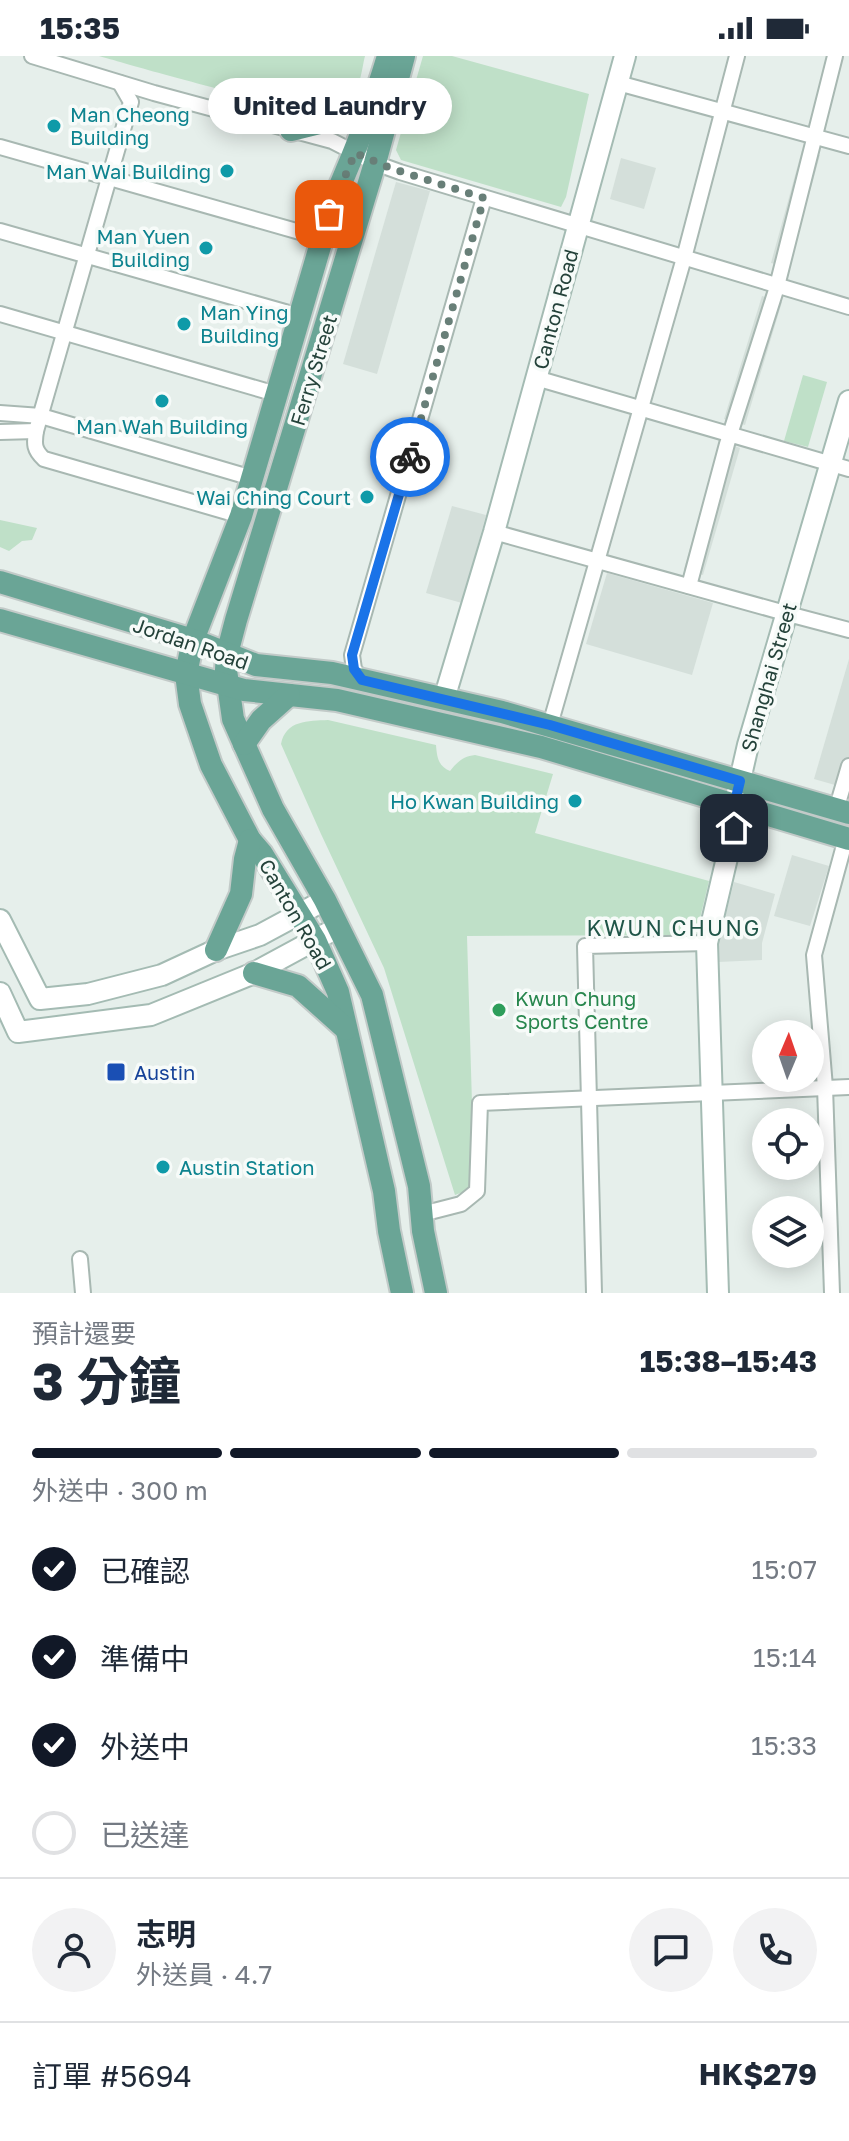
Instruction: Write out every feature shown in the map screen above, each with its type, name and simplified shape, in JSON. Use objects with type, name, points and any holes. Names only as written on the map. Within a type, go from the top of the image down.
[{"type":"main road","name":"Ferry Street","points":[[193,640],[241,516],[333,202],[365,158],[376,96],[388,56]]},
{"type":"main road","name":"Ferry Street","points":[[227,685],[227,654],[365,158],[404,56]]},
{"type":"main road","name":"Canton Road","points":[[444,699],[494,532],[625,56]]},
{"type":"main road","points":[[291,130],[348,116],[376,96]]},
{"type":"main road","name":"Shanghai Street","points":[[718,1293],[707,943],[734,828],[734,806],[740,781],[788,614],[840,466],[849,401]]},
{"type":"main road","name":"Jordan Road","points":[[0,582],[193,640],[256,665],[324,672],[550,725],[842,812]]},
{"type":"main road","name":"Jordan Road","points":[[0,620],[227,685],[337,700],[541,747],[848,838]]},
{"type":"main road","name":"Canton Road","points":[[193,640],[186,674],[190,704],[211,765],[250,840],[262,854],[315,940],[338,992],[384,1191],[402,1293]]},
{"type":"main road","name":"Canton Road","points":[[227,685],[233,719],[273,809],[325,900],[372,995],[419,1186],[436,1293]]},
{"type":"main road","points":[[244,744],[261,720],[289,695]]},
{"type":"main road","points":[[216,950],[241,894],[250,840]]},
{"type":"main road","points":[[0,920],[40,999],[137,984],[260,935],[325,900]]},
{"type":"main road","points":[[0,993],[18,1032],[151,1015],[254,973],[337,928]]},
{"type":"main road","points":[[254,973],[298,986],[347,1029]]},
{"type":"street","points":[[32,56],[332,141],[365,158],[484,198],[849,307]]},
{"type":"street","points":[[550,725],[684,258],[737,56]]},
{"type":"street","points":[[689,586],[777,286],[835,56]]},
{"type":"street","points":[[120,83],[131,102],[36,431],[36,452],[44,459],[241,516]]},
{"type":"street","points":[[618,83],[849,146]]},
{"type":"street","points":[[131,102],[154,93]]},
{"type":"street","points":[[0,147],[321,238]]},
{"type":"street","points":[[362,680],[354,669],[352,655],[484,198]]},
{"type":"street","points":[[0,231],[299,316]]},
{"type":"street","points":[[0,314],[276,394]]},
{"type":"street","points":[[536,378],[840,466]]},
{"type":"street","points":[[0,413],[41,416],[252,478]]},
{"type":"street","points":[[0,432],[36,431]]},
{"type":"street","points":[[494,532],[849,630]]},
{"type":"street","points":[[842,812],[849,766]]},
{"type":"street","points":[[832,1293],[825,1087],[814,955],[848,838]]},
{"type":"street","points":[[594,1293],[585,946],[707,943]]},
{"type":"street","points":[[422,1214],[461,1204],[477,1191],[480,1103],[849,1087]]},
{"type":"street","points":[[80,1259],[83,1293]]},
{"type":"shaded area","points":[[802,150],[820,155],[789,267],[771,263]]},
{"type":"shaded area","points":[[621,158],[656,168],[644,209],[610,199]]},
{"type":"shaded area","points":[[396,182],[430,191],[377,374],[343,364]]},
{"type":"shaded area","points":[[762,296],[782,302],[745,425],[724,419]]},
{"type":"shaded area","points":[[721,441],[740,448],[703,575],[684,569]]},
{"type":"shaded area","points":[[452,506],[486,515],[462,603],[426,593]]},
{"type":"shaded area","points":[[607,573],[713,603],[692,675],[586,644]]},
{"type":"shaded area","points":[[849,659],[849,789],[814,779]]},
{"type":"shaded area","points":[[792,855],[829,866],[810,926],[774,916]]},
{"type":"shaded area","points":[[734,882],[775,894],[762,943],[762,960],[718,962],[718,945]]},
{"type":"green space","points":[[99,56],[365,56],[353,96],[343,105],[326,108],[263,99]]},
{"type":"green space","points":[[423,56],[452,56],[589,94],[566,197],[561,207],[401,160],[396,150]]},
{"type":"green space","points":[[803,375],[827,382],[808,447],[784,441]]},
{"type":"green space","points":[[0,520],[37,528],[32,540],[22,541],[9,551],[0,547]]},
{"type":"green space","points":[[328,720],[436,745],[439,761],[450,771],[461,760],[475,755],[553,774],[535,833],[709,881],[696,935],[467,936],[471,1189],[455,1195],[384,968],[281,744],[293,726]]},
{"type":"way so far","points":[[329,214],[355,153],[375,163],[484,198],[410,457]]},
{"type":"place","name":"Man Cheong Building","points":[[54,126]]},
{"type":"place","name":"Man Wai Building","points":[[227,171]]},
{"type":"place","name":"United Laundry","points":[[329,214]]},
{"type":"place","name":"Man Yuen Building","points":[[206,248]]},
{"type":"place","name":"Man Ying Building","points":[[184,324]]},
{"type":"place","name":"Man Wah Building","points":[[162,401]]},
{"type":"place","name":"Wai Ching Court","points":[[367,497]]},
{"type":"place","name":"Ho Kwan Building","points":[[575,801]]},
{"type":"place","name":"Kwun Chung Sports Centre","points":[[499,1010]]},
{"type":"place","name":"Austin","points":[[116,1072]]},
{"type":"place","name":"Austin Station","points":[[163,1167]]},
{"type":"district","name":"KWUN CHUNG","points":[[674,927]]},
{"type":"route","points":[[410,457],[352,655],[354,669],[362,680],[502,712],[740,781],[734,806],[734,828]]}]
